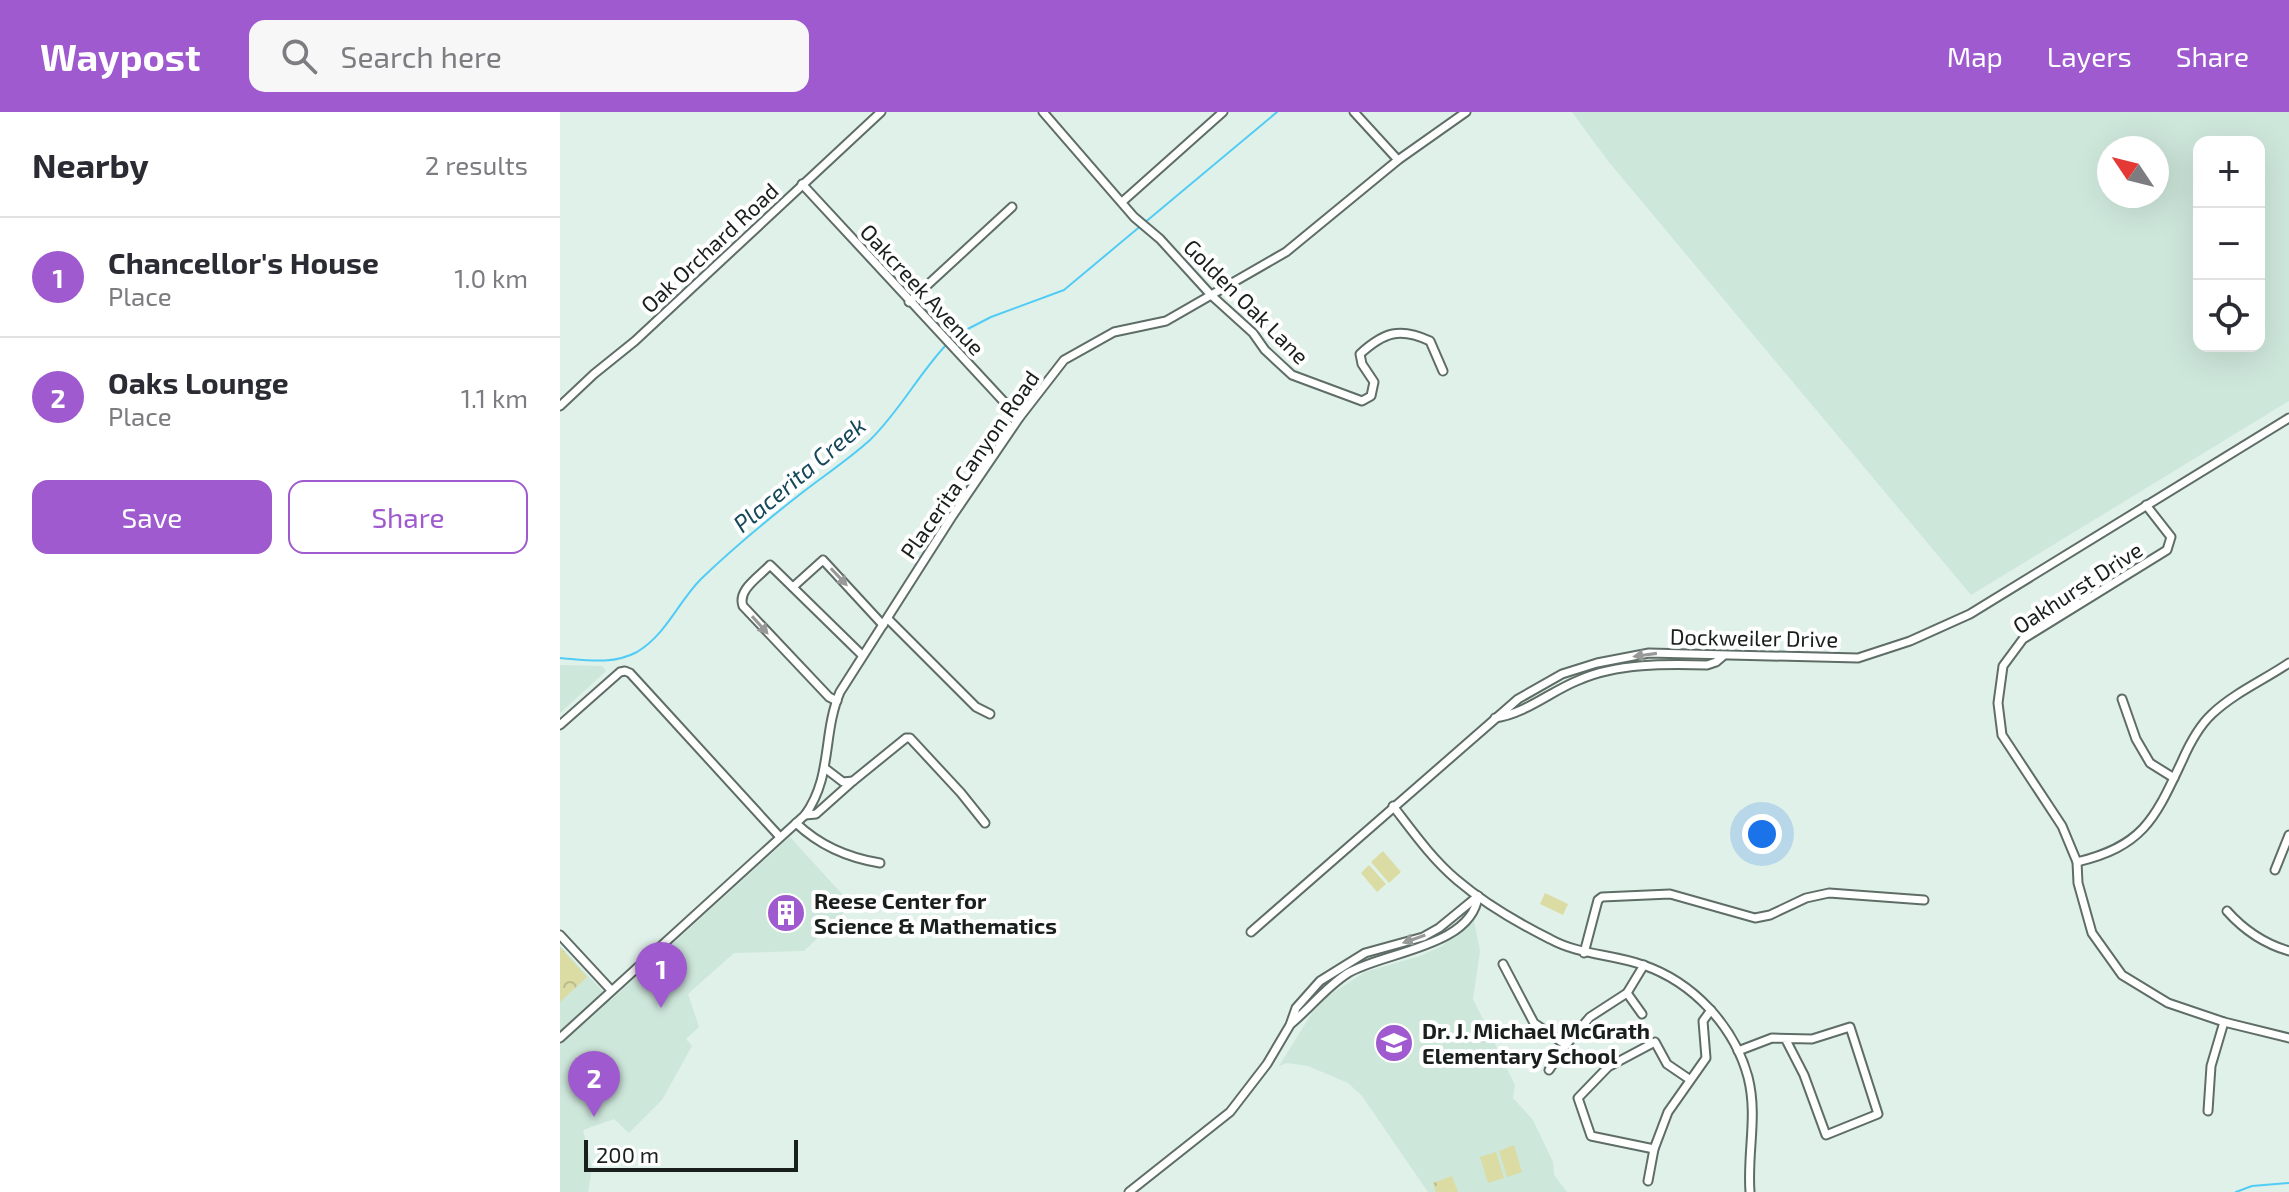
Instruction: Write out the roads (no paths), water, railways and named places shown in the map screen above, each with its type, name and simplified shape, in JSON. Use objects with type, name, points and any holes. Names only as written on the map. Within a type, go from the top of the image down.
[{"type":"street","name":"Oak Orchard Road","points":[[560,406],[635,341],[881,112]]},
{"type":"street","name":"Golden Oak Lane","points":[[1043,112],[1122,202],[1292,375],[1362,401],[1371,396],[1374,382],[1362,364],[1360,354],[1388,334],[1412,333],[1430,341],[1443,371]]},
{"type":"street","points":[[1122,202],[1223,112]]},
{"type":"street","points":[[1354,112],[1398,160]]},
{"type":"street","name":"Placerita Canyon Road","points":[[560,1038],[805,815],[817,797],[826,769],[830,721],[837,701],[862,655],[1019,418],[1064,360],[1114,332],[1166,321],[1286,252],[1398,160],[1466,112]]},
{"type":"street","name":"Oakcreek Avenue","points":[[802,184],[1019,418]]},
{"type":"street","points":[[909,302],[1012,207]]},
{"type":"street","name":"Dockweiler Drive","points":[[1251,932],[1494,718],[1518,699],[1562,674],[1597,663],[1656,653],[1858,658],[1910,641],[1970,614],[2289,418]]},
{"type":"street","name":"Oakhurst Drive","points":[[2146,505],[2171,537],[2167,550],[2023,639],[2003,666],[1998,703],[2002,735],[2062,826],[2077,862],[2078,883],[2092,933],[2122,975],[2168,1003],[2224,1022],[2289,1038]]},
{"type":"street","points":[[793,587],[823,560],[976,707],[990,714]]},
{"type":"street","points":[[837,701],[814,682],[742,603],[743,593],[770,565],[862,655]]},
{"type":"street","points":[[1494,718],[1515,713],[1595,674],[1644,666],[1707,665],[1723,656]]},
{"type":"street","points":[[2077,862],[2098,857],[2129,842],[2155,816],[2188,747],[2211,714],[2289,663]]},
{"type":"street","points":[[560,725],[611,679],[625,671],[630,673],[715,762],[780,837]]},
{"type":"street","points":[[2122,699],[2136,739],[2150,763],[2174,778]]},
{"type":"street","points":[[805,815],[816,814],[906,738],[910,738],[985,823]]},
{"type":"street","points":[[826,769],[843,782],[853,781]]},
{"type":"street","points":[[1393,806],[1431,854],[1455,879],[1478,896],[1547,938],[1584,953],[1644,965],[1682,985],[1711,1010],[1738,1051],[1747,1075],[1754,1114],[1750,1192]]},
{"type":"street","points":[[796,823],[823,844],[841,853],[880,863]]},
{"type":"street","points":[[2275,870],[2289,835]]},
{"type":"street","points":[[1584,953],[1598,900],[1602,897],[1670,894],[1755,918],[1770,915],[1806,898],[1829,893],[1924,900]]},
{"type":"street","points":[[1130,1192],[1230,1112],[1251,1088],[1290,1025],[1296,1008],[1335,970],[1365,953],[1423,937],[1478,896]]},
{"type":"street","points":[[2227,911],[2237,923],[2261,939],[2289,951]]},
{"type":"street","points":[[560,935],[611,990]]},
{"type":"street","points":[[1503,964],[1534,1023],[1566,1045]]},
{"type":"street","points":[[1549,1070],[1590,1017],[1627,993],[1644,965]]},
{"type":"street","points":[[1627,993],[1642,1014]]},
{"type":"street","points":[[1648,1181],[1654,1149],[1668,1112],[1706,1058],[1703,1021],[1711,1010]]},
{"type":"street","points":[[2208,1111],[2211,1066],[2224,1022]]},
{"type":"street","points":[[1738,1051],[1772,1038],[1812,1039],[1850,1027],[1878,1114],[1826,1135],[1804,1075],[1786,1040]]},
{"type":"street","points":[[1654,1149],[1591,1136],[1578,1098],[1608,1067],[1655,1042],[1667,1064],[1689,1079]]},
{"type":"waterway","name":"Placerita Creek","points":[[951,341],[991,317],[1064,290],[1277,112]]},
{"type":"waterway","name":"Placerita Creek","points":[[560,658],[618,659],[647,645],[693,588],[738,545],[870,440],[946,345]]},
{"type":"waterway","points":[[2236,1192],[2252,1186],[2289,1183]]},
{"type":"place","name":"Reese Center for Science & Mathematics","points":[[786,913]]},
{"type":"place","name":"Chancellor's House","points":[[661,1008]]},
{"type":"place","name":"Dr. J. Michael McGrath Elementary School","points":[[1394,1043]]},
{"type":"place","name":"Oaks Lounge","points":[[594,1117]]}]
